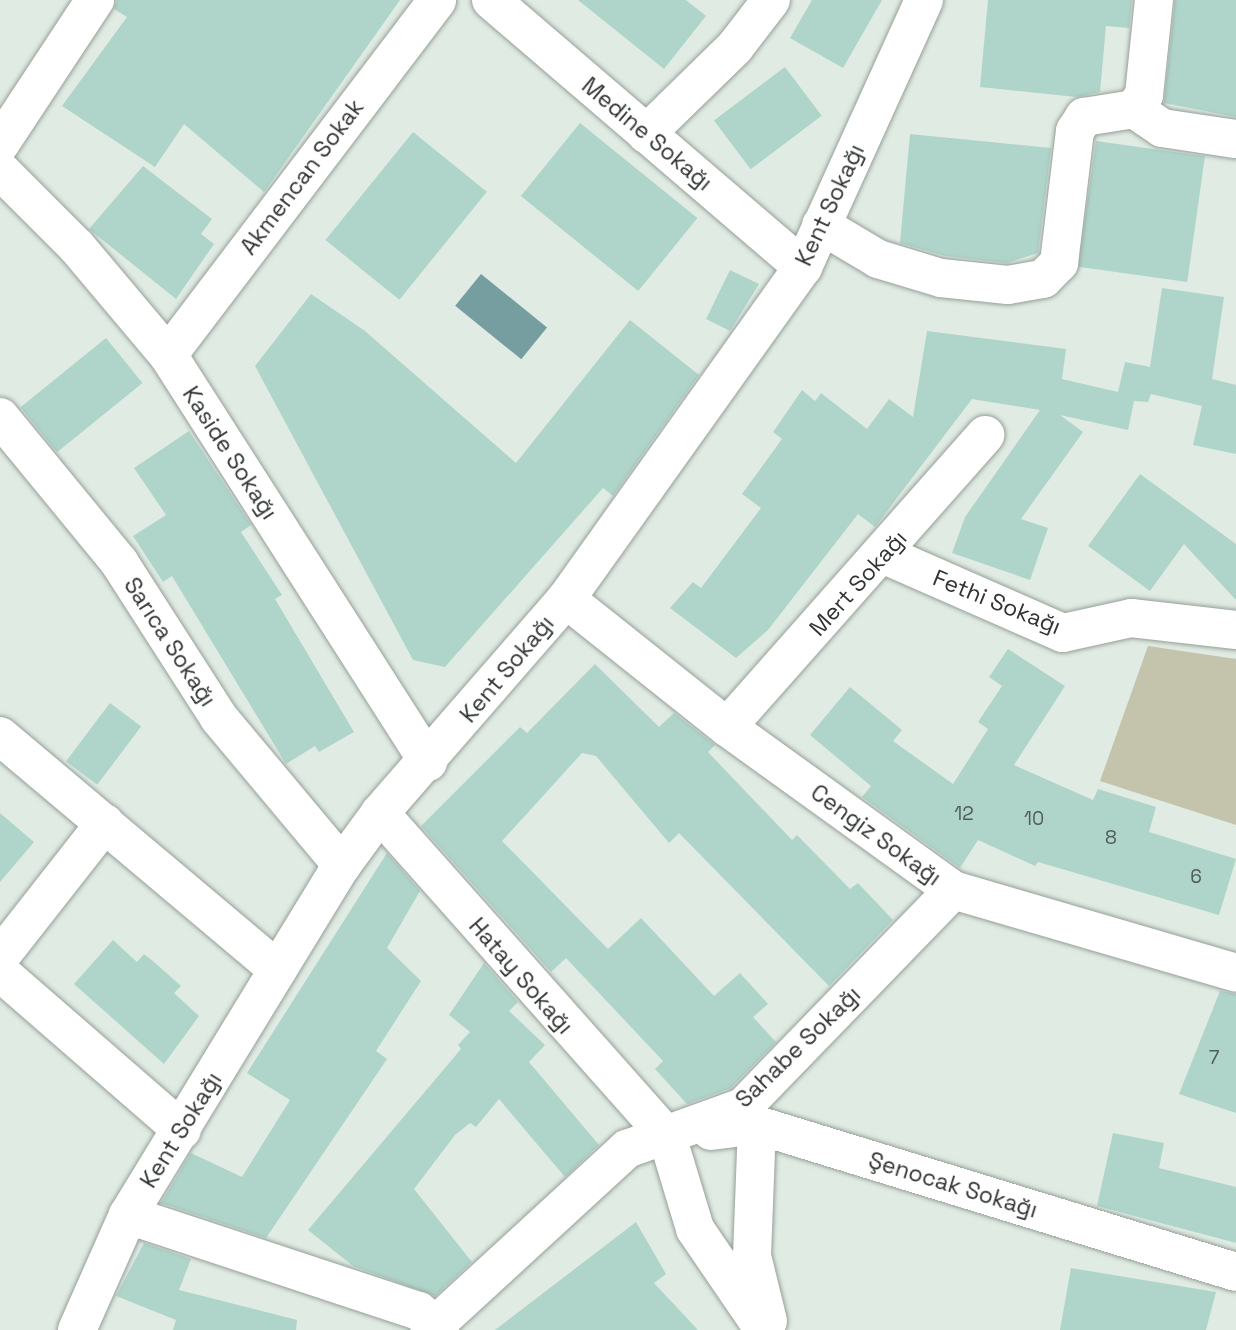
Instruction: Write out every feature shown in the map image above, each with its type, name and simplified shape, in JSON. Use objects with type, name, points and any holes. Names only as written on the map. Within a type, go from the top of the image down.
[{"type":"street","points":[[0,144],[95,0]]},
{"type":"street","name":"Akmencan Sokak","points":[[167,355],[437,0]]},
{"type":"street","name":"Medine Sokağı","points":[[491,0],[803,267]]},
{"type":"street","points":[[646,134],[735,47],[771,0]]},
{"type":"street","name":"Kent Sokağı","points":[[76,1330],[128,1215],[342,865],[380,813],[428,762],[566,599],[803,267],[924,0]]},
{"type":"street","points":[[1134,109],[1144,95],[1154,0]]},
{"type":"street","points":[[821,225],[878,259],[941,278],[1008,285],[1043,279],[1059,263],[1075,131],[1084,117],[1134,109],[1162,128],[1236,139]]},
{"type":"street","name":"Kaside Sokağı","points":[[0,170],[77,247],[167,355],[428,762]]},
{"type":"street","name":"Sarıca Sokağı","points":[[0,417],[119,562],[219,718],[342,865]]},
{"type":"street","name":"Mert Sokağı","points":[[727,727],[885,555],[985,435]]},
{"type":"street","name":"Fethi Sokağı","points":[[885,555],[1063,632],[1131,618],[1236,630]]},
{"type":"street","name":"Cengiz Sokağı","points":[[566,599],[727,727],[953,890],[1236,973]]},
{"type":"street","points":[[0,736],[278,971]]},
{"type":"street","name":"Hatay Sokağı","points":[[380,813],[667,1136]]},
{"type":"street","points":[[0,957],[105,824]]},
{"type":"street","name":"Sahabe Sokağı","points":[[435,1327],[627,1149],[743,1107],[953,890]]},
{"type":"street","points":[[0,972],[182,1130]]},
{"type":"street","points":[[757,1125],[752,1256],[770,1330]]},
{"type":"street","name":"Şenocak Sokağı","points":[[667,1136],[757,1125],[1236,1272]]},
{"type":"street","points":[[667,1136],[695,1229],[764,1330]]},
{"type":"street","points":[[128,1215],[435,1327]]},
{"type":"green space","points":[[1148,646],[1236,659],[1236,825],[1100,781]]},
{"type":"water","points":[[481,274],[547,327],[521,359],[455,306]]},
{"type":"building","points":[[117,0],[400,0],[264,192],[184,124],[155,167],[62,106],[127,17],[114,9]]},
{"type":"building","points":[[578,0],[686,0],[706,16],[664,69]]},
{"type":"building","points":[[812,0],[882,0],[843,68],[790,38]]},
{"type":"building","points":[[988,0],[1132,0],[1129,28],[1106,26],[1100,92],[1077,97],[980,87]]},
{"type":"building","points":[[1175,0],[1236,0],[1236,117],[1164,103]]},
{"type":"building","points":[[785,67],[822,116],[751,169],[714,121]]},
{"type":"building","points":[[580,123],[697,218],[638,291],[521,196]]},
{"type":"building","points":[[413,132],[487,192],[399,300],[326,240]]},
{"type":"building","points":[[910,134],[1051,148],[1038,253],[1007,263],[945,256],[900,243]]},
{"type":"building","points":[[1096,141],[1205,156],[1187,282],[1078,267]]},
{"type":"building","points":[[143,166],[212,219],[201,234],[214,244],[176,299],[89,229]]},
{"type":"building","points":[[730,270],[759,284],[730,331],[706,319]]},
{"type":"building","points":[[1162,288],[1224,297],[1212,379],[1236,385],[1236,454],[1193,445],[1202,406],[1151,394],[1148,402],[1134,401],[1128,430],[1060,415],[1083,432],[1021,519],[1048,528],[1030,580],[952,553],[965,517],[1040,410],[972,399],[875,527],[858,514],[768,630],[736,658],[670,608],[693,582],[701,588],[761,508],[742,494],[782,439],[773,432],[802,390],[815,401],[821,393],[867,429],[889,399],[913,417],[927,331],[1066,349],[1062,379],[1118,392],[1125,362],[1150,367]]},
{"type":"building","points":[[311,294],[365,331],[516,463],[630,320],[699,375],[613,496],[603,488],[445,667],[413,660],[255,366]]},
{"type":"building","points":[[106,338],[143,383],[57,452],[21,407]]},
{"type":"building","points":[[189,431],[251,525],[241,532],[282,595],[275,599],[354,732],[319,752],[315,746],[286,764],[172,576],[163,582],[133,536],[166,515],[134,468]]},
{"type":"building","points":[[1140,474],[1236,544],[1236,600],[1184,544],[1150,591],[1088,546]]},
{"type":"building","points":[[1008,649],[1065,686],[1014,765],[1093,800],[1098,789],[1156,807],[1149,832],[1236,859],[1219,915],[1038,862],[1035,866],[978,840],[960,868],[862,797],[871,786],[810,735],[850,687],[902,730],[893,741],[953,784],[988,729],[978,722],[1002,686],[989,677]]},
{"type":"building","points":[[595,664],[659,727],[674,713],[715,745],[708,752],[792,840],[797,835],[850,889],[858,883],[893,920],[829,986],[679,833],[669,843],[596,756],[582,753],[502,841],[608,949],[641,918],[714,996],[740,973],[768,1004],[753,1017],[776,1042],[731,1088],[687,1104],[655,1069],[663,1061],[566,958],[551,972],[421,826],[520,727],[527,733]]},
{"type":"building","points":[[110,703],[141,726],[97,785],[66,761]]},
{"type":"building","points":[[0,813],[34,842],[0,882]]},
{"type":"building","points":[[387,853],[420,891],[387,948],[421,981],[376,1051],[387,1059],[266,1238],[161,1203],[191,1153],[242,1177],[290,1100],[247,1073]]},
{"type":"building","points":[[113,940],[137,962],[144,954],[154,962],[181,986],[174,993],[199,1016],[164,1064],[74,984]]},
{"type":"building","points":[[484,963],[518,1002],[509,1011],[545,1045],[529,1062],[599,1145],[565,1177],[499,1099],[476,1127],[470,1123],[455,1135],[414,1189],[472,1262],[435,1296],[353,1266],[308,1230],[461,1049],[458,1045],[470,1032],[449,1015]]},
{"type":"building","points":[[1220,991],[1236,994],[1236,1113],[1179,1094]]},
{"type":"building","points":[[1113,1133],[1164,1143],[1159,1168],[1236,1187],[1236,1243],[1097,1206]]},
{"type":"building","points":[[636,1222],[666,1274],[654,1283],[698,1330],[495,1330]]},
{"type":"building","points":[[144,1243],[191,1259],[179,1290],[297,1320],[296,1330],[173,1330],[176,1320],[116,1296]]},
{"type":"building","points":[[1071,1268],[1216,1292],[1206,1330],[1060,1330]]}]
